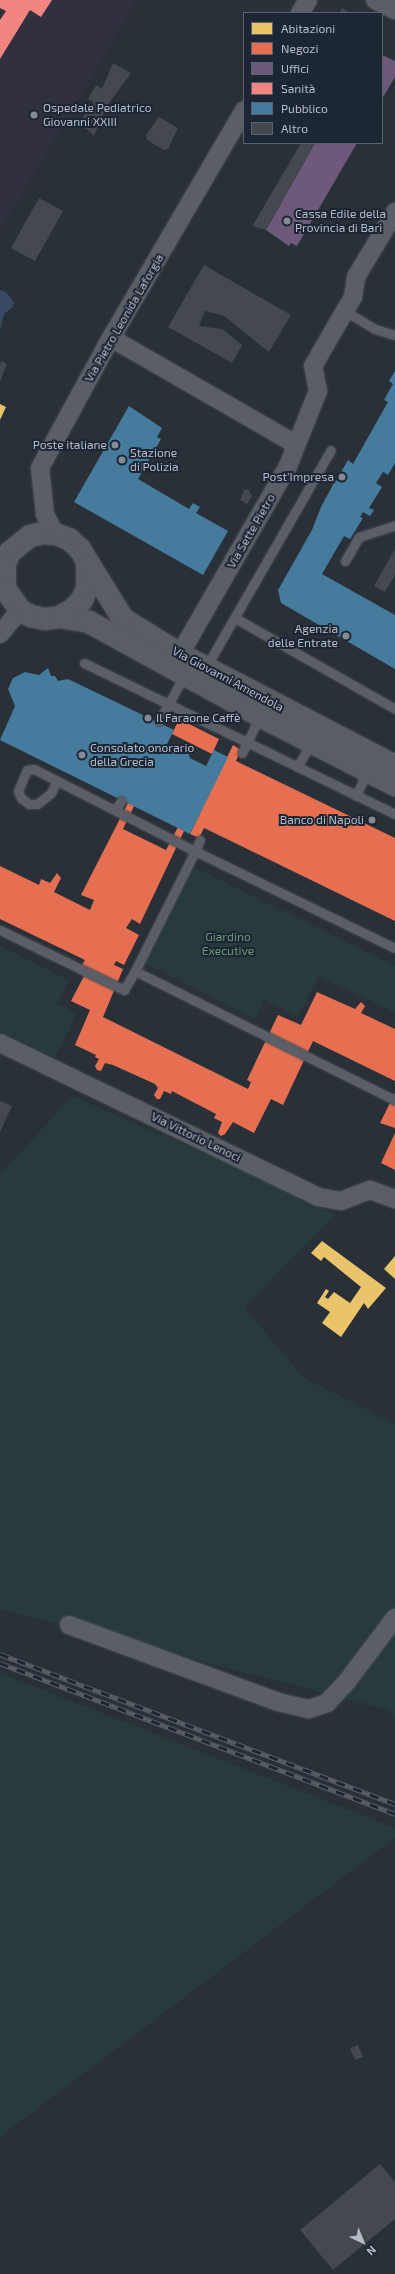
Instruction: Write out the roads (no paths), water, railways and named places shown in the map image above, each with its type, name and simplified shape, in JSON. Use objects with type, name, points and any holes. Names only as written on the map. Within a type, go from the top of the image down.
[{"type":"main road","points":[[20,610],[8,595],[2,576],[10,544],[30,536],[56,534]]},
{"type":"main road","name":"Via Giovanni Amendola","points":[[56,534],[69,539],[80,549],[123,619],[182,664],[260,716],[367,771],[394,768]]},
{"type":"main road","points":[[59,617],[72,610],[82,600],[88,588],[87,562]]},
{"type":"main road","name":"Via Giovanni Amendola","points":[[20,610],[45,619],[59,617],[89,622],[182,664],[206,667],[394,768]]},
{"type":"street","points":[[301,12],[308,0]]},
{"type":"street","points":[[375,0],[395,10]]},
{"type":"street","name":"Via Pietro Leonida Laforgia","points":[[56,534],[45,514],[40,468],[111,338],[243,112]]},
{"type":"street","name":"Via Sette Pietro","points":[[182,664],[288,466],[318,391],[313,366],[354,297],[356,277],[395,212]]},
{"type":"street","points":[[111,338],[296,444]]},
{"type":"street","points":[[0,634],[20,610]]},
{"type":"street","name":"Via Vittorio Lenoci","points":[[0,1043],[318,1197],[342,1201],[370,1190],[395,1199]]},
{"type":"street","points":[[69,1625],[278,1702],[309,1709],[327,1703],[341,1688],[395,1618]]},
{"type":"lane","points":[[345,311],[375,329],[395,335]]},
{"type":"lane","points":[[206,667],[331,450]]},
{"type":"lane","points":[[345,561],[359,537],[395,525]]},
{"type":"lane","points":[[235,618],[395,709]]},
{"type":"lane","points":[[84,663],[395,814]]},
{"type":"lane","points":[[159,721],[168,704],[182,664]]},
{"type":"lane","points":[[242,753],[260,716]]},
{"type":"lane","points":[[298,767],[312,742]]},
{"type":"lane","points":[[356,796],[367,771]]},
{"type":"lane","points":[[57,781],[195,851],[395,948]]},
{"type":"lane","points":[[115,810],[121,801]]},
{"type":"lane","points":[[0,930],[124,990],[135,971],[200,840]]},
{"type":"lane","points":[[135,971],[395,1100]]},
{"type":"water","points":[[0,290],[6,292],[14,302],[13,307],[4,314],[0,331]]},
{"type":"railway","points":[[0,1654],[395,1804]]},
{"type":"railway","points":[[0,1663],[395,1814]]},
{"type":"place","name":"Ospedale Pediatrico Giovanni XXIII","points":[[34,115]]},
{"type":"place","name":"Cassa Edile della Provincia di Bari","points":[[287,221]]},
{"type":"place","name":"Poste italiane","points":[[115,445]]},
{"type":"place","name":"Stazione di Polizia","points":[[122,460]]},
{"type":"place","name":"Post'Impresa","points":[[342,477]]},
{"type":"place","name":"Agenzia delle Entrate","points":[[346,636]]},
{"type":"place","name":"Il Faraone Caffè","points":[[148,718]]},
{"type":"place","name":"Consolato onorario della Grecia","points":[[82,755]]},
{"type":"place","name":"Banco di Napoli","points":[[372,820]]},
{"type":"park label","name":"Giardino Executive","points":[[228,944]]}]
